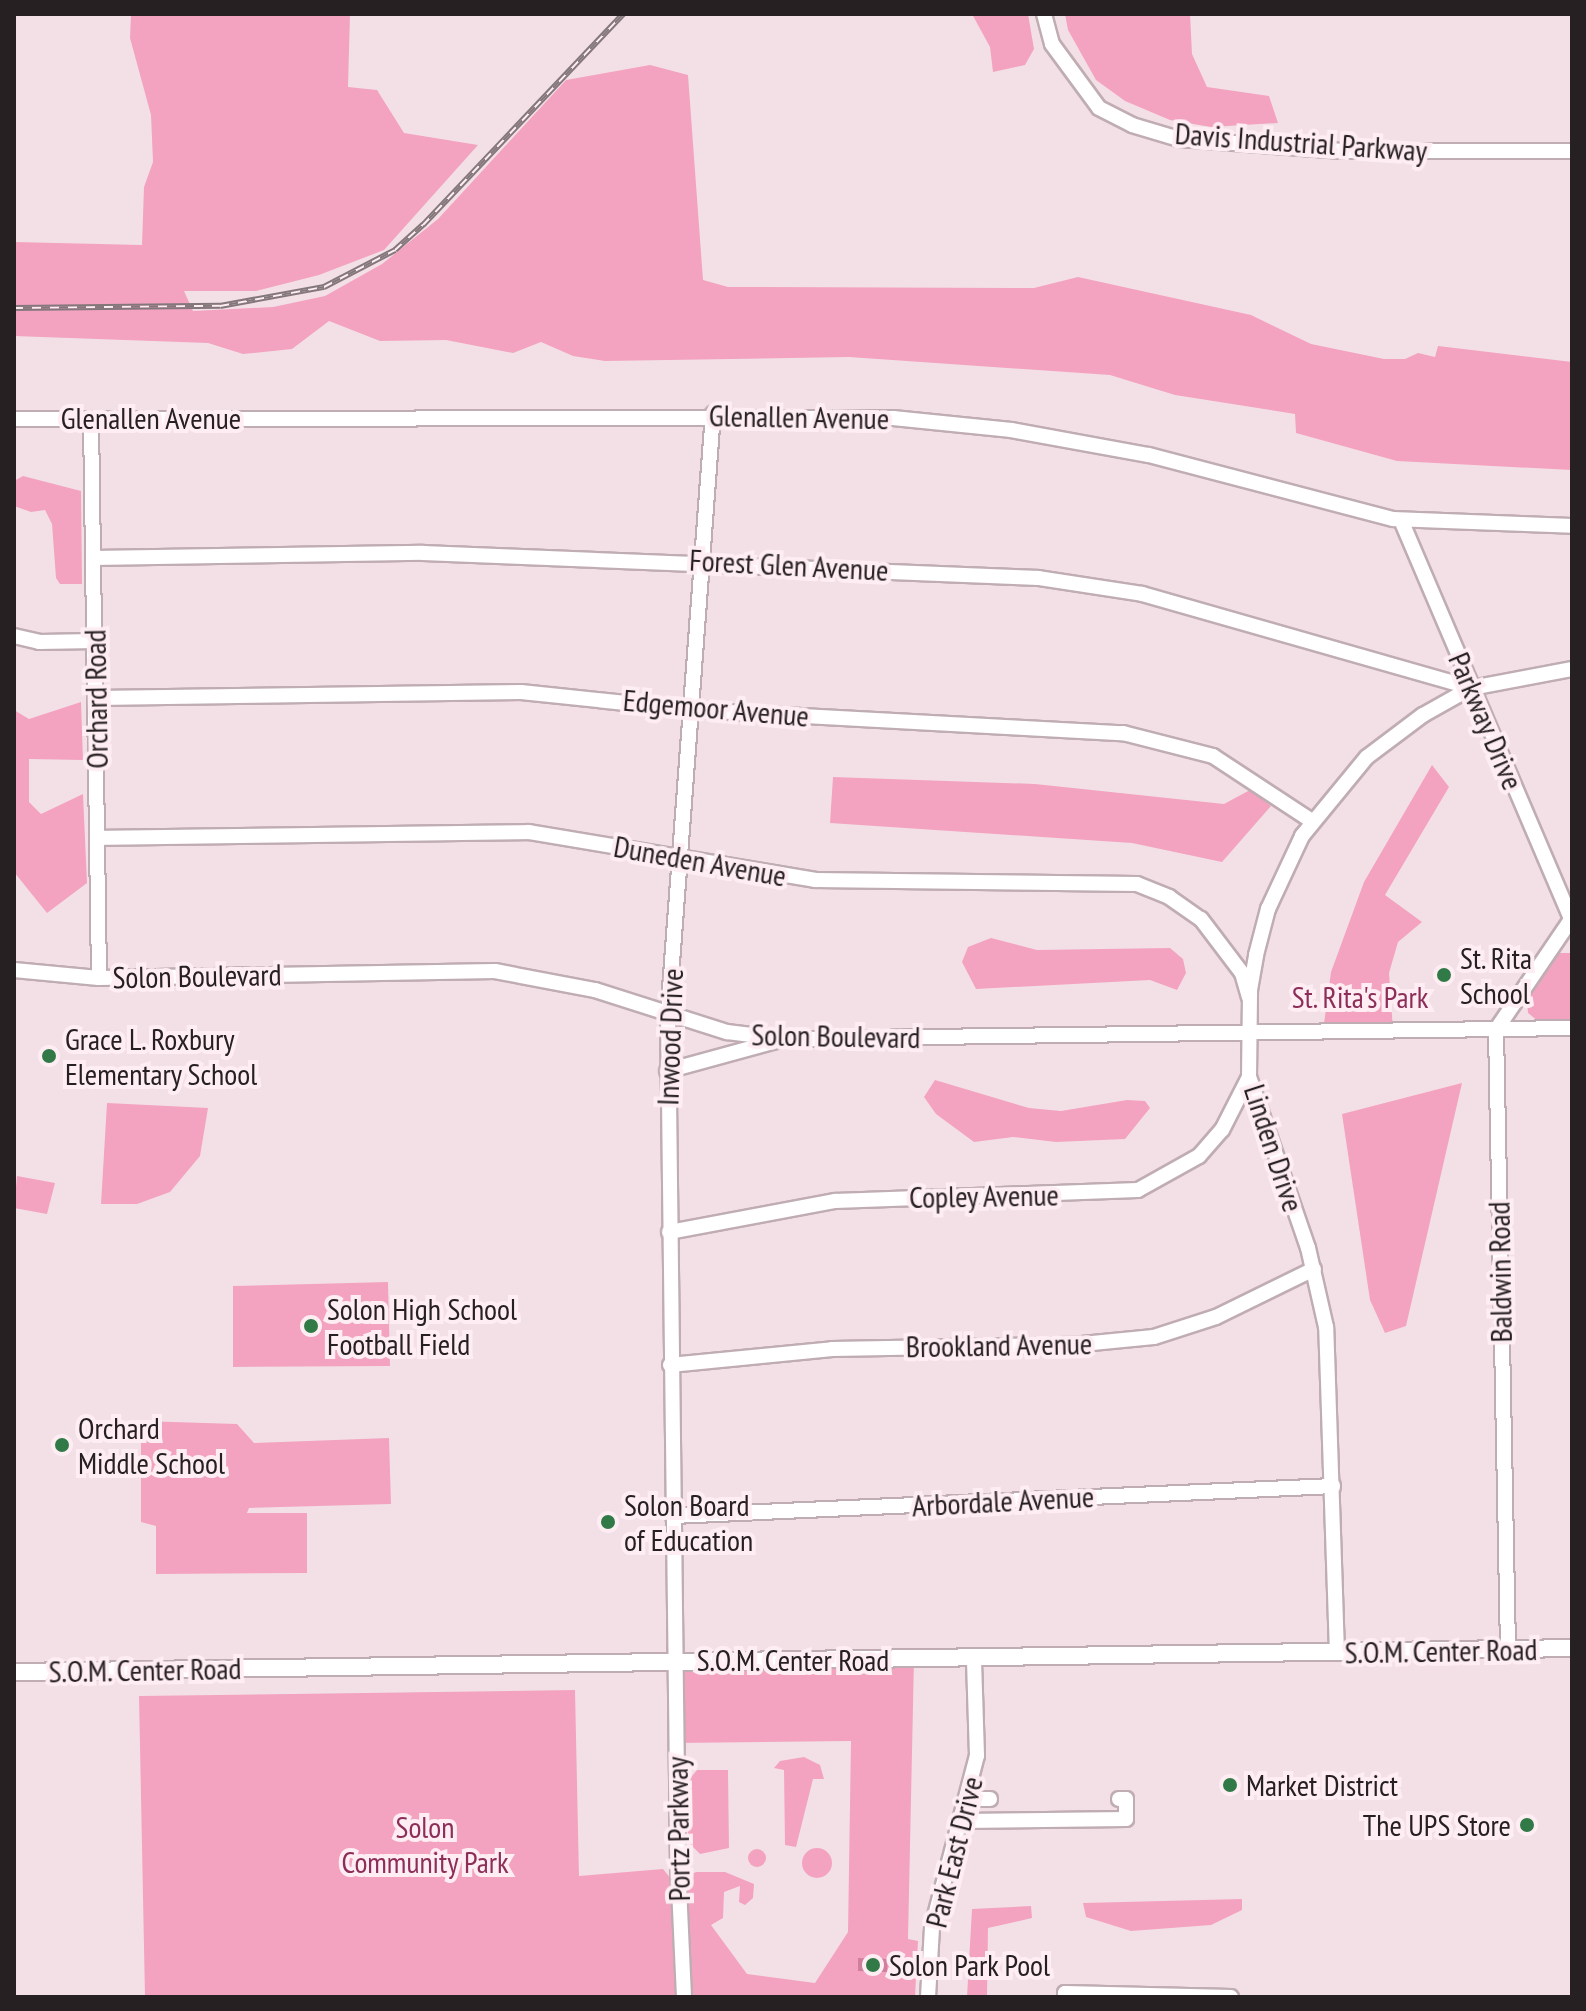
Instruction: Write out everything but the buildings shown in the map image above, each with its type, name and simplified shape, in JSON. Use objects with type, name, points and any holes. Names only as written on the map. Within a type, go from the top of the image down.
[{"type":"main road","name":"S.O.M. Center Road","points":[[14,1672],[1572,1648]]},
{"type":"street","name":"Davis Industrial Parkway","points":[[1044,14],[1052,44],[1099,108],[1132,125],[1179,139],[1343,151],[1572,151]]},
{"type":"street","name":"Glenallen Avenue","points":[[14,419],[713,414],[893,418],[1011,430],[1149,455],[1401,520],[1572,526]]},
{"type":"street","name":"Inwood Drive","points":[[675,1661],[668,1016],[706,561],[713,414]]},
{"type":"street","name":"Orchard Road","points":[[91,419],[99,978]]},
{"type":"street","name":"Parkway Drive","points":[[1401,520],[1572,920]]},
{"type":"street","name":"Forest Glen Avenue","points":[[93,558],[423,553],[706,561],[1095,585],[1471,688]]},
{"type":"street","points":[[14,636],[39,642],[95,641]]},
{"type":"street","name":"Linden Drive","points":[[1337,1653],[1330,1366],[1314,1269],[1249,1077],[1249,997],[1268,909],[1312,821],[1367,757],[1423,715],[1471,688],[1572,669]]},
{"type":"street","name":"Edgemoor Avenue","points":[[96,698],[521,692],[693,710],[1155,738],[1213,756],[1312,821]]},
{"type":"street","name":"Duneden Avenue","points":[[98,838],[529,832],[679,860],[815,880],[1137,884],[1201,919],[1242,973],[1249,997]]},
{"type":"street","points":[[1496,1030],[1572,920]]},
{"type":"street","name":"Solon Boulevard","points":[[14,970],[99,978],[495,971],[564,982],[727,1032],[785,1039],[1572,1028]]},
{"type":"street","name":"Baldwin Road","points":[[1496,1030],[1508,1649]]},
{"type":"street","points":[[667,1071],[785,1039]]},
{"type":"street","name":"Copley Avenue","points":[[669,1232],[835,1201],[1138,1190],[1199,1156],[1222,1130],[1249,1077]]},
{"type":"street","name":"Brookland Avenue","points":[[670,1365],[832,1349],[1072,1345],[1154,1337],[1216,1317],[1314,1269]]},
{"type":"street","name":"Arbordale Avenue","points":[[673,1516],[1333,1486]]},
{"type":"street","name":"Park East Drive","points":[[928,1997],[932,1927],[969,1799],[977,1756],[974,1658]]},
{"type":"street","name":"Portz Parkway","points":[[675,1661],[684,1997]]},
{"type":"street","points":[[969,1799],[990,1799]]},
{"type":"street","points":[[963,1821],[1124,1819],[1126,1799],[1119,1799]]},
{"type":"street","points":[[1065,1997],[1065,1993],[1231,1997]]},
{"type":"green space","points":[[131,14],[350,14],[348,87],[377,90],[404,133],[478,145],[384,250],[319,275],[256,291],[184,291],[193,311],[273,307],[325,296],[382,264],[438,219],[566,80],[650,65],[688,75],[703,280],[728,287],[1034,288],[1078,277],[1251,315],[1311,344],[1384,359],[1405,359],[1418,353],[1435,357],[1438,346],[1572,362],[1572,470],[1397,461],[1296,433],[1295,414],[1175,395],[1110,375],[849,357],[605,361],[573,356],[541,342],[513,353],[446,340],[380,341],[329,321],[292,349],[243,354],[208,343],[14,336],[14,242],[142,245],[144,187],[153,162],[151,115],[130,38]]},
{"type":"green space","points":[[972,14],[1028,14],[1034,49],[1025,65],[993,72],[990,47]]},
{"type":"green space","points":[[1065,14],[1190,14],[1192,54],[1207,87],[1269,96],[1278,123],[1211,127],[1170,120],[1125,101],[1096,80],[1068,30]]},
{"type":"green space","points":[[23,476],[81,491],[82,584],[60,584],[56,578],[52,524],[45,510],[31,512],[14,506],[14,481]]},
{"type":"green space","points":[[81,702],[83,760],[29,759],[29,802],[41,814],[83,794],[87,883],[47,913],[14,872],[14,710],[29,719]]},
{"type":"green space","name":"St. Rita's Park","points":[[1432,765],[1449,787],[1385,895],[1422,922],[1398,942],[1389,973],[1393,1030],[1323,1031],[1331,972],[1364,882]]},
{"type":"green space","points":[[833,777],[1035,784],[1224,804],[1250,790],[1271,806],[1222,862],[1132,843],[830,823]]},
{"type":"green space","points":[[991,938],[1037,950],[1170,948],[1183,959],[1186,973],[1177,990],[1150,980],[976,989],[962,962],[968,947]]},
{"type":"green space","points":[[1559,953],[1572,953],[1572,1022],[1538,1021],[1528,1013],[1527,1001]]},
{"type":"green space","points":[[935,1080],[1029,1108],[1061,1111],[1127,1100],[1145,1101],[1150,1108],[1125,1139],[1056,1142],[1013,1137],[974,1142],[936,1114],[924,1097]]},
{"type":"green space","points":[[1462,1083],[1406,1326],[1385,1333],[1370,1300],[1342,1114]]},
{"type":"green space","points":[[107,1103],[208,1108],[200,1156],[170,1192],[137,1204],[101,1204]]},
{"type":"green space","points":[[17,1176],[55,1183],[47,1214],[14,1208]]},
{"type":"green space","name":"Solon High School Football Field","points":[[388,1282],[390,1366],[233,1367],[233,1286]]},
{"type":"green space","points":[[141,1421],[237,1424],[254,1443],[389,1438],[391,1504],[249,1508],[247,1513],[307,1513],[307,1573],[156,1574],[156,1526],[141,1522]]},
{"type":"green space","points":[[914,1659],[908,1939],[918,1941],[915,1997],[690,1997],[688,1876],[696,1872],[725,1872],[754,1884],[753,1898],[745,1905],[739,1902],[740,1886],[724,1892],[723,1918],[711,1925],[747,1974],[815,1983],[848,1932],[851,1741],[676,1743],[675,1661]]},
{"type":"green space","name":"Solon Community Park","points":[[575,1690],[579,1876],[663,1869],[672,1880],[679,1997],[145,1997],[139,1696]]},
{"type":"green space","points":[[804,1757],[820,1765],[824,1779],[813,1779],[796,1847],[785,1845],[784,1770],[774,1768],[780,1761]]},
{"type":"green space","points":[[697,1770],[728,1770],[729,1848],[700,1854],[688,1842],[687,1782]]},
{"type":"green space","points":[[817,1848],[828,1852],[832,1863],[828,1874],[817,1878],[806,1874],[802,1863],[806,1852]]},
{"type":"green space","points":[[753,1849],[761,1849],[766,1858],[764,1865],[753,1867],[748,1862],[748,1854]]},
{"type":"green space","points":[[1242,1899],[1242,1910],[1211,1925],[1131,1931],[1086,1917],[1083,1903]]},
{"type":"green space","points":[[1031,1906],[1032,1918],[988,1928],[987,1997],[967,1997],[972,1909]]},
{"type":"shaded area","name":"Solon Park Pool","points":[[858,1958],[888,1959],[887,1972],[858,1971]]},
{"type":"railway","points":[[14,308],[220,306],[324,287],[395,250],[423,225],[623,14]]},
{"type":"place","name":"St. Rita School","points":[[1444,975]]},
{"type":"place","name":"Grace L. Roxbury Elementary School","points":[[49,1056]]},
{"type":"place","name":"Solon High School Football Field","points":[[311,1326]]},
{"type":"place","name":"Orchard Middle School","points":[[62,1445]]},
{"type":"place","name":"Solon Board of Education","points":[[608,1522]]},
{"type":"place","name":"Market District","points":[[1230,1785]]},
{"type":"place","name":"The UPS Store","points":[[1527,1825]]},
{"type":"place","name":"Solon Park Pool","points":[[873,1965]]}]
